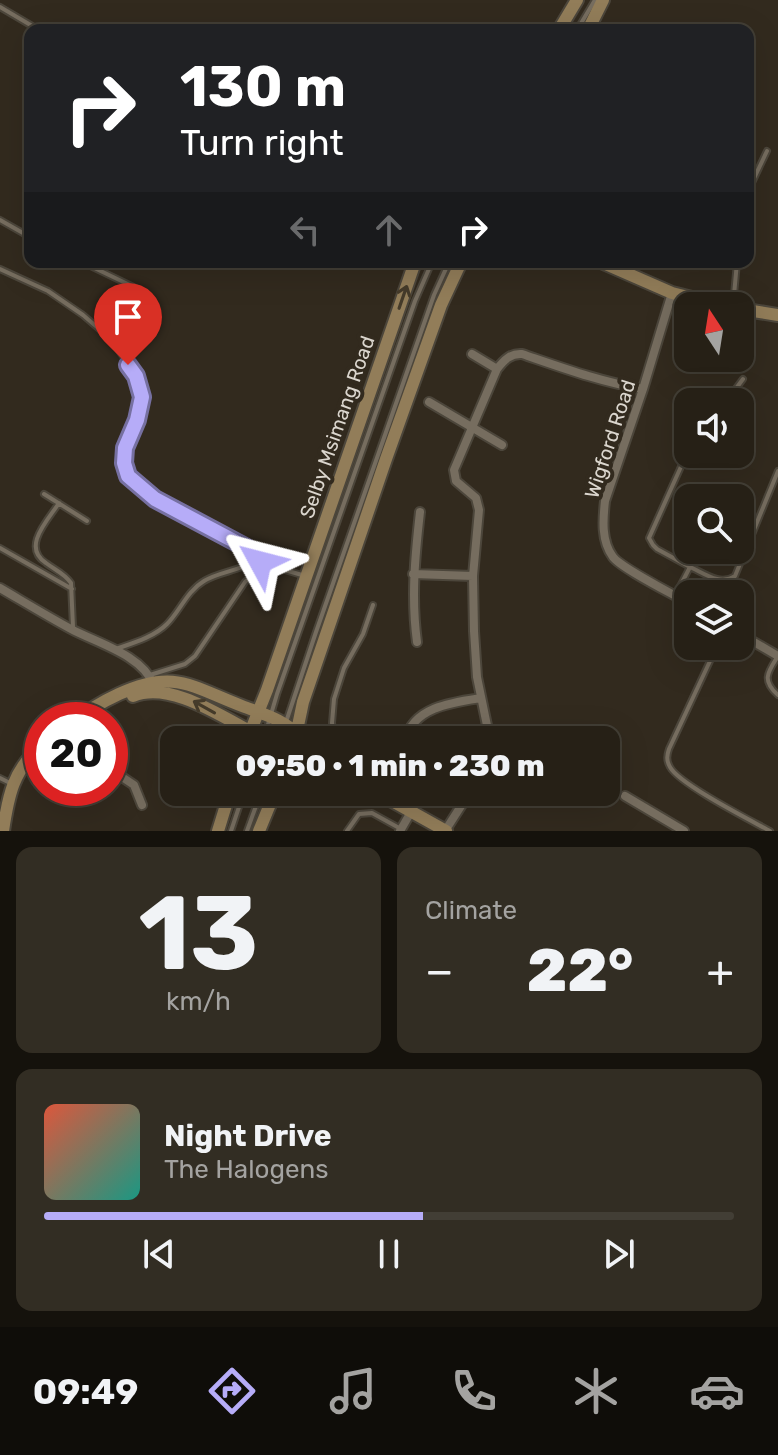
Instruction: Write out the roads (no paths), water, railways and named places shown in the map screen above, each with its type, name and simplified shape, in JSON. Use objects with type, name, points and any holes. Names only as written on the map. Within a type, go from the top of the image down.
[{"type":"main road","points":[[563,24],[577,0]]},
{"type":"main road","points":[[591,24],[603,0]]},
{"type":"main road","name":"Selby Msimang Road","points":[[252,726],[267,690],[413,268]]},
{"type":"main road","points":[[300,726],[303,702],[386,459],[441,305],[458,268]]},
{"type":"main road","points":[[618,268],[672,293]]},
{"type":"main road","points":[[754,311],[778,315]]},
{"type":"main road","points":[[103,702],[152,682],[170,681],[199,688],[286,724]]},
{"type":"main road","points":[[152,682],[195,701],[233,726]]},
{"type":"main road","points":[[3,831],[7,797],[24,766]]},
{"type":"main road","points":[[218,831],[226,806]]},
{"type":"main road","points":[[259,831],[269,806]]},
{"type":"main road","points":[[400,806],[446,831]]},
{"type":"street","name":"Wigford Road","points":[[672,293],[605,501],[603,519],[605,536],[614,558],[674,595]]},
{"type":"street","points":[[472,354],[497,369]]},
{"type":"street","points":[[487,726],[476,661],[473,576],[479,504],[456,481],[454,470],[497,369],[506,358],[522,354],[587,377],[643,389]]},
{"type":"street","points":[[429,402],[502,445]]},
{"type":"street","points":[[417,642],[412,601],[420,512]]},
{"type":"street","points":[[413,574],[473,576]]},
{"type":"street","points":[[0,588],[131,660],[152,682]]},
{"type":"street","points":[[754,642],[778,656]]},
{"type":"street","points":[[412,726],[430,710],[453,702],[481,698]]},
{"type":"street","points":[[128,781],[134,785],[142,805]]},
{"type":"street","points":[[625,796],[667,827],[684,831]]},
{"type":"street","points":[[446,831],[461,806]]},
{"type":"street","points":[[401,830],[411,812]]},
{"type":"lane","points":[[581,24],[595,0]]},
{"type":"lane","points":[[0,7],[29,24]]},
{"type":"lane","points":[[754,178],[767,151]]},
{"type":"lane","points":[[0,220],[24,234]]},
{"type":"lane","points":[[94,268],[148,297],[151,310],[122,356]]},
{"type":"lane","points":[[268,726],[415,301],[429,268]]},
{"type":"lane","points":[[286,724],[434,295],[446,268]]},
{"type":"lane","points":[[734,292],[736,268]]},
{"type":"lane","points":[[0,269],[48,291],[83,315],[108,335],[136,376],[142,397],[137,420],[125,448],[124,463],[128,476],[155,499],[247,548],[264,564],[307,576]]},
{"type":"lane","points":[[736,388],[743,379]]},
{"type":"lane","points":[[680,468],[649,538],[657,549],[718,580],[735,576],[778,471]]},
{"type":"lane","points":[[44,494],[87,521]]},
{"type":"lane","points":[[59,503],[36,538],[35,546],[40,559],[67,577],[72,589],[73,630]]},
{"type":"lane","points":[[0,548],[72,589]]},
{"type":"lane","points":[[114,650],[164,628],[185,599],[204,581],[221,572],[249,565],[256,559]]},
{"type":"lane","points":[[152,682],[195,656],[245,582],[264,564]]},
{"type":"lane","points":[[683,580],[690,567]]},
{"type":"lane","points":[[333,726],[334,699],[344,668],[363,634],[373,605]]},
{"type":"lane","points":[[778,656],[767,680],[778,695]]},
{"type":"lane","points":[[710,660],[669,749],[669,766],[675,774],[726,808],[770,831]]},
{"type":"lane","points":[[0,778],[13,784]]},
{"type":"lane","points":[[231,831],[239,806]]},
{"type":"lane","points":[[247,831],[256,806]]},
{"type":"lane","points":[[347,831],[359,814],[368,812],[401,830]]}]
